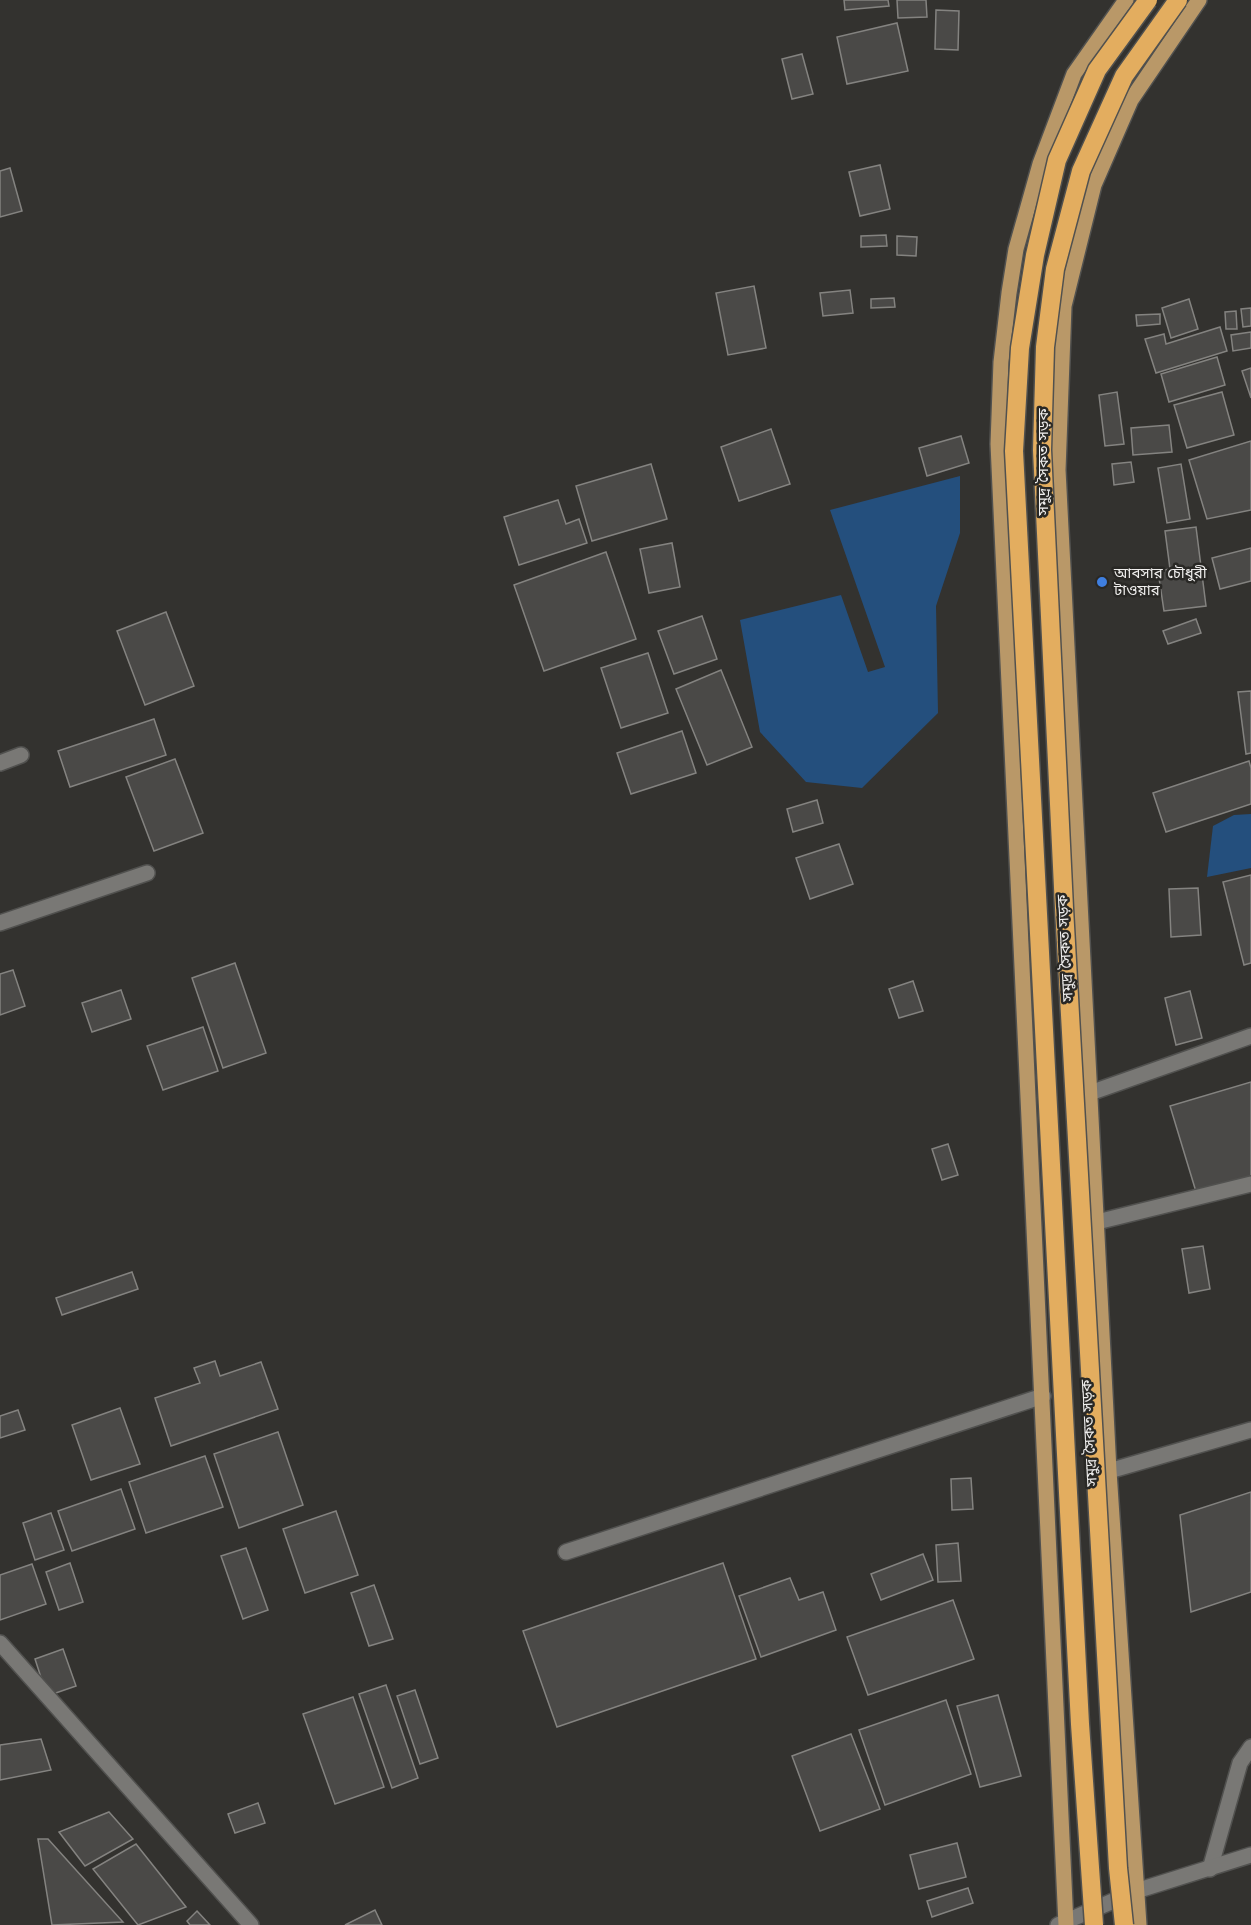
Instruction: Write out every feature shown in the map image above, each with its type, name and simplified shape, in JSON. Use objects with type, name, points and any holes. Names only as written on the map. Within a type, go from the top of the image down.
[{"type":"highway","points":[[1094,1925],[1078,1688],[1014,451],[1020,348],[1035,255],[1058,159],[1097,70],[1148,0]]},
{"type":"highway","points":[[1124,1925],[1118,1868],[1064,908],[1042,438],[1045,347],[1055,269],[1081,171],[1124,76],[1178,0]]},
{"type":"main road","points":[[1063,1924],[1043,1396],[999,456],[1001,362],[1016,249],[1040,164],[1074,74],[1126,0]]},
{"type":"main road","name":"সমুদ্র সৈকত সড়ক","points":[[1139,1925],[1109,1471],[1059,470],[1064,306],[1094,184],[1126,111],[1131,100],[1199,0]]},
{"type":"street","points":[[0,763],[21,755]]},
{"type":"street","points":[[0,923],[147,873]]},
{"type":"street","points":[[1090,1093],[1251,1036]]},
{"type":"street","points":[[1097,1222],[1251,1184]]},
{"type":"street","points":[[566,1552],[1043,1396]]},
{"type":"street","points":[[1109,1471],[1251,1430]]},
{"type":"street","points":[[0,1643],[250,1925]]},
{"type":"street","points":[[1210,1869],[1240,1762],[1251,1747]]},
{"type":"street","points":[[1063,1924],[1136,1891],[1251,1855]]},
{"type":"water","points":[[960,476],[960,533],[936,606],[938,713],[862,788],[806,782],[760,732],[740,620],[841,595],[868,672],[885,667],[830,510]]},
{"type":"water","points":[[1251,814],[1251,868],[1207,877],[1213,826],[1234,815]]},
{"type":"building","points":[[844,0],[888,0],[889,6],[845,10]]},
{"type":"building","points":[[897,0],[926,0],[927,17],[898,18]]},
{"type":"building","points":[[936,10],[959,11],[958,50],[935,49]]},
{"type":"building","points":[[897,23],[908,71],[847,84],[837,37]]},
{"type":"building","points":[[802,54],[813,94],[792,99],[782,59]]},
{"type":"building","points":[[880,165],[890,209],[860,216],[849,172]]},
{"type":"building","points":[[10,168],[22,211],[0,217],[0,171]]},
{"type":"building","points":[[886,235],[887,246],[861,247],[861,236]]},
{"type":"building","points":[[897,236],[917,237],[916,256],[897,255]]},
{"type":"building","points":[[754,286],[766,348],[728,355],[716,293]]},
{"type":"building","points":[[850,290],[853,313],[823,316],[820,293]]},
{"type":"building","points":[[894,298],[895,307],[871,308],[871,299]]},
{"type":"building","points":[[1189,299],[1198,329],[1171,338],[1162,308]]},
{"type":"building","points":[[1251,308],[1251,326],[1243,327],[1241,309]]},
{"type":"building","points":[[1236,311],[1237,329],[1226,329],[1225,312]]},
{"type":"building","points":[[1160,314],[1160,324],[1137,326],[1136,315]]},
{"type":"building","points":[[1220,327],[1227,351],[1156,373],[1145,339],[1164,334],[1166,344]]},
{"type":"building","points":[[1251,332],[1251,348],[1233,351],[1231,335]]},
{"type":"building","points":[[1217,357],[1225,385],[1169,402],[1161,374]]},
{"type":"building","points":[[1251,368],[1251,398],[1242,371]]},
{"type":"building","points":[[1117,392],[1124,444],[1105,446],[1099,395]]},
{"type":"building","points":[[1222,392],[1234,435],[1187,448],[1174,405]]},
{"type":"building","points":[[1169,425],[1172,452],[1133,455],[1131,428]]},
{"type":"building","points":[[771,429],[790,484],[739,501],[721,447]]},
{"type":"building","points":[[961,436],[969,463],[927,476],[919,448]]},
{"type":"building","points":[[1251,441],[1251,510],[1207,519],[1189,460]]},
{"type":"building","points":[[1131,462],[1134,482],[1114,485],[1112,464]]},
{"type":"building","points":[[651,464],[667,519],[592,541],[576,486]]},
{"type":"building","points":[[1181,464],[1190,519],[1167,523],[1158,468]]},
{"type":"building","points":[[558,500],[566,524],[579,519],[587,543],[519,565],[504,517]]},
{"type":"building","points":[[1196,527],[1206,606],[1164,611],[1158,571],[1170,569],[1165,531]]},
{"type":"building","points":[[672,543],[680,587],[649,593],[640,549]]},
{"type":"building","points":[[1251,548],[1251,581],[1220,589],[1212,558]]},
{"type":"building","points":[[606,552],[636,639],[544,671],[514,585]]},
{"type":"building","points":[[166,612],[194,686],[145,705],[117,631]]},
{"type":"building","points":[[702,616],[717,659],[674,674],[658,631]]},
{"type":"building","points":[[1196,619],[1201,633],[1168,644],[1163,631]]},
{"type":"building","points":[[648,653],[668,713],[621,728],[601,668]]},
{"type":"building","points":[[721,670],[752,747],[707,765],[676,689]]},
{"type":"building","points":[[1251,691],[1251,753],[1246,754],[1238,692]]},
{"type":"building","points":[[154,719],[166,755],[70,787],[58,751]]},
{"type":"building","points":[[682,731],[696,773],[631,794],[617,753]]},
{"type":"building","points":[[175,759],[203,833],[154,851],[126,777]]},
{"type":"building","points":[[1249,761],[1251,804],[1166,832],[1153,793]]},
{"type":"building","points":[[817,800],[823,823],[793,832],[787,809]]},
{"type":"building","points":[[839,844],[853,884],[810,899],[796,858]]},
{"type":"building","points":[[1251,875],[1251,963],[1244,965],[1223,882]]},
{"type":"building","points":[[1198,888],[1201,935],[1171,937],[1169,889]]},
{"type":"building","points":[[235,963],[266,1053],[223,1068],[192,978]]},
{"type":"building","points":[[13,970],[25,1006],[0,1015],[0,974]]},
{"type":"building","points":[[913,981],[923,1011],[899,1018],[889,989]]},
{"type":"building","points":[[121,990],[131,1019],[92,1032],[82,1003]]},
{"type":"building","points":[[1190,991],[1202,1038],[1176,1045],[1165,998]]},
{"type":"building","points":[[203,1027],[218,1071],[163,1090],[147,1046]]},
{"type":"building","points":[[1251,1082],[1251,1179],[1197,1195],[1170,1106]]},
{"type":"building","points":[[948,1144],[958,1175],[942,1180],[932,1149]]},
{"type":"building","points":[[1203,1246],[1210,1289],[1189,1293],[1182,1249]]},
{"type":"building","points":[[132,1272],[138,1289],[62,1315],[56,1298]]},
{"type":"building","points":[[215,1361],[220,1376],[261,1362],[278,1409],[171,1446],[155,1398],[200,1383],[194,1368]]},
{"type":"building","points":[[120,1408],[140,1464],[91,1480],[72,1425]]},
{"type":"building","points":[[18,1410],[25,1430],[0,1438],[0,1416]]},
{"type":"building","points":[[278,1432],[303,1505],[239,1528],[214,1454]]},
{"type":"building","points":[[205,1456],[223,1507],[146,1533],[129,1482]]},
{"type":"building","points":[[971,1478],[973,1509],[952,1510],[951,1479]]},
{"type":"building","points":[[121,1489],[135,1529],[72,1551],[58,1511]]},
{"type":"building","points":[[1251,1492],[1251,1592],[1191,1612],[1180,1515]]},
{"type":"building","points":[[336,1511],[358,1575],[305,1593],[283,1529]]},
{"type":"building","points":[[51,1513],[64,1550],[35,1560],[23,1523]]},
{"type":"building","points":[[958,1543],[961,1581],[938,1582],[936,1545]]},
{"type":"building","points":[[246,1548],[268,1610],[243,1619],[221,1556]]},
{"type":"building","points":[[923,1554],[933,1580],[881,1600],[871,1574]]},
{"type":"building","points":[[70,1563],[83,1602],[59,1610],[46,1572]]},
{"type":"building","points":[[723,1563],[756,1659],[557,1727],[523,1631]]},
{"type":"building","points":[[32,1564],[46,1604],[0,1620],[0,1575]]},
{"type":"building","points":[[790,1578],[799,1600],[823,1592],[836,1630],[761,1657],[739,1596]]},
{"type":"building","points":[[374,1585],[393,1639],[369,1646],[351,1593]]},
{"type":"building","points":[[953,1600],[974,1659],[868,1695],[847,1637]]},
{"type":"building","points":[[63,1649],[76,1686],[47,1696],[35,1659]]},
{"type":"building","points":[[386,1685],[418,1778],[392,1788],[359,1694]]},
{"type":"building","points":[[415,1690],[438,1758],[420,1764],[397,1696]]},
{"type":"building","points":[[998,1695],[1021,1776],[980,1787],[957,1706]]},
{"type":"building","points":[[353,1697],[384,1787],[335,1804],[303,1714]]},
{"type":"building","points":[[946,1700],[971,1774],[885,1805],[859,1730]]},
{"type":"building","points":[[851,1734],[880,1809],[820,1831],[792,1756]]},
{"type":"building","points":[[41,1739],[51,1770],[0,1780],[0,1745]]},
{"type":"building","points":[[258,1803],[265,1823],[235,1833],[228,1814]]},
{"type":"building","points":[[109,1812],[133,1839],[85,1866],[59,1832]]},
{"type":"building","points":[[38,1839],[48,1839],[123,1922],[52,1925]]},
{"type":"building","points":[[957,1843],[966,1877],[919,1889],[910,1855]]},
{"type":"building","points":[[136,1844],[186,1907],[138,1925],[93,1869]]},
{"type":"building","points":[[968,1888],[973,1903],[932,1917],[927,1901]]},
{"type":"building","points":[[375,1910],[382,1925],[345,1925]]},
{"type":"building","points":[[197,1911],[210,1925],[190,1925],[187,1921]]},
{"type":"place","name":"আবসার চৌধুরী টাওয়ার","points":[[1102,582]]}]
